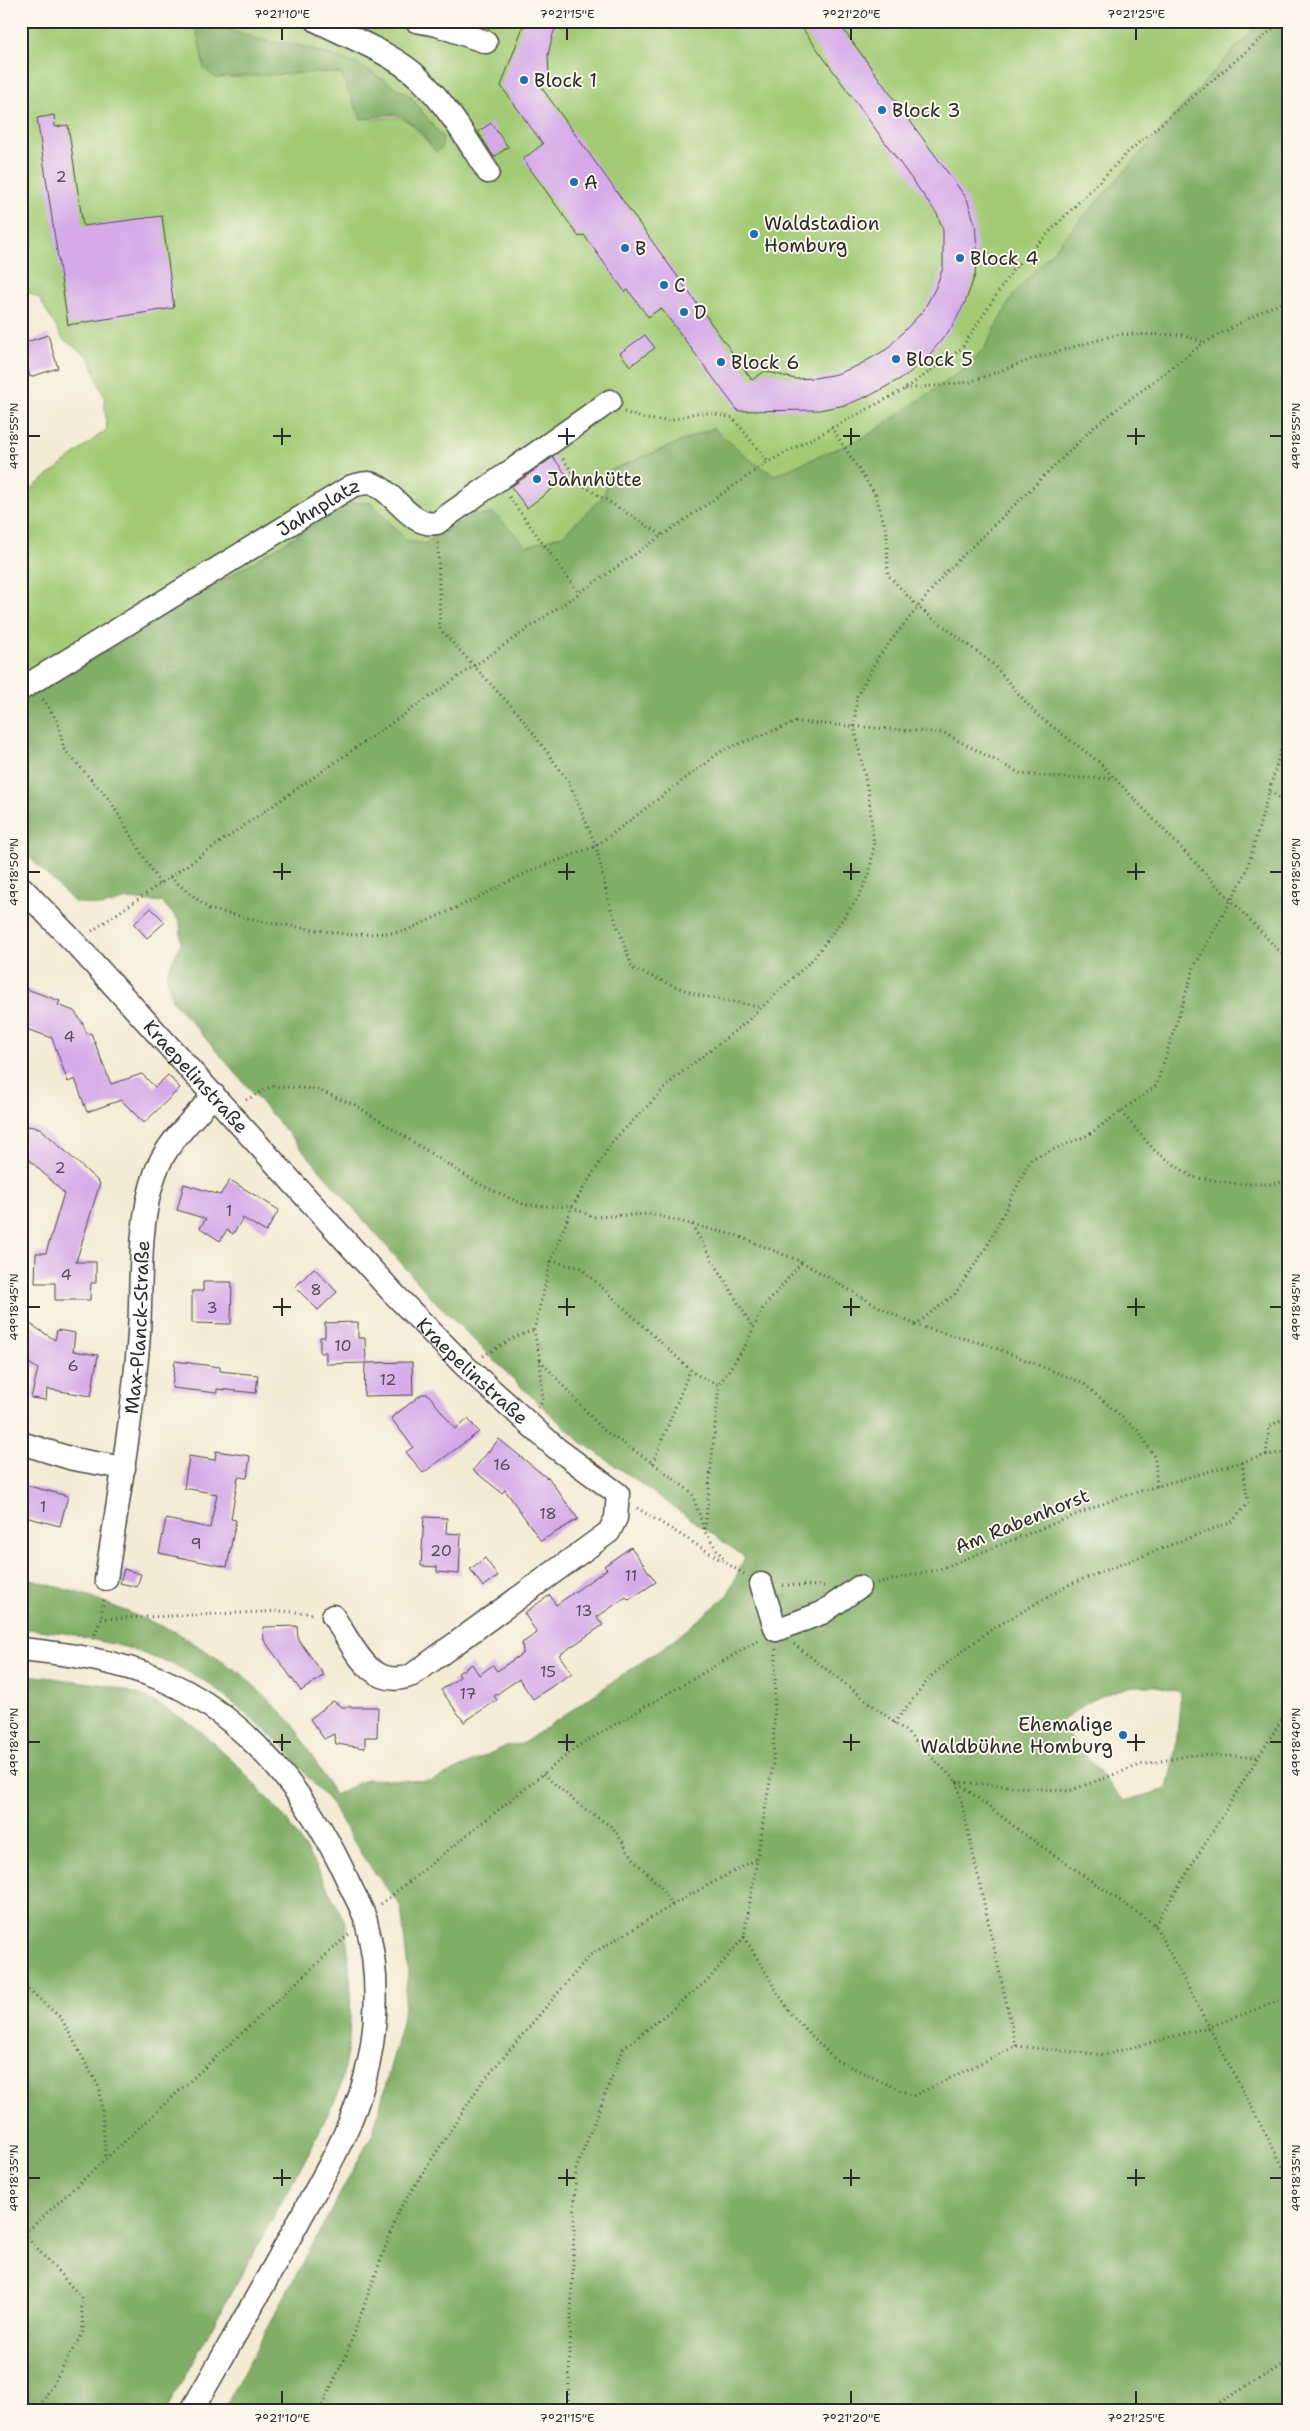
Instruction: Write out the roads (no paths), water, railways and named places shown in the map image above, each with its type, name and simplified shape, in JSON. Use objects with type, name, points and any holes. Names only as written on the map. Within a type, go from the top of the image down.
[{"type":"street","points":[[317,21],[382,53],[419,78],[441,102],[488,172]]},
{"type":"street","points":[[416,21],[437,25],[486,42]]},
{"type":"street","name":"Jahnplatz","points":[[21,690],[352,486],[368,483],[378,486],[421,521],[430,524],[437,523],[610,401]]},
{"type":"street","name":"Kraepelinstraße","points":[[21,887],[75,943],[393,1293],[465,1366],[527,1423],[556,1448],[618,1494],[616,1518],[609,1532],[412,1675],[391,1680],[370,1670],[333,1616]]},
{"type":"street","name":"Max-Planck-Straße","points":[[106,1579],[124,1468],[138,1344],[143,1234],[155,1173],[169,1148],[221,1103]]},
{"type":"street","points":[[21,1444],[73,1459],[124,1468]]},
{"type":"street","points":[[761,1584],[776,1630],[822,1613],[859,1587]]},
{"type":"street","points":[[21,1649],[87,1656],[129,1667],[165,1681],[200,1701],[238,1728],[267,1757],[312,1813],[339,1861],[365,1919],[374,1965],[376,2006],[360,2093],[340,2145],[278,2262],[192,2410]]},
{"type":"place","name":"Block 1","points":[[524,80]]},
{"type":"place","name":"Block 3","points":[[882,110]]},
{"type":"place","name":"A","points":[[574,182]]},
{"type":"place","name":"Waldstadion Homburg","points":[[754,234]]},
{"type":"place","name":"B","points":[[625,248]]},
{"type":"place","name":"Block 4","points":[[960,258]]},
{"type":"place","name":"C","points":[[664,285]]},
{"type":"place","name":"D","points":[[684,312]]},
{"type":"place","name":"Block 5","points":[[896,359]]},
{"type":"place","name":"Block 6","points":[[721,362]]},
{"type":"place","name":"Jahnhütte","points":[[537,479]]},
{"type":"place","name":"Ehemalige Waldbühne Homburg","points":[[1123,1735]]}]
